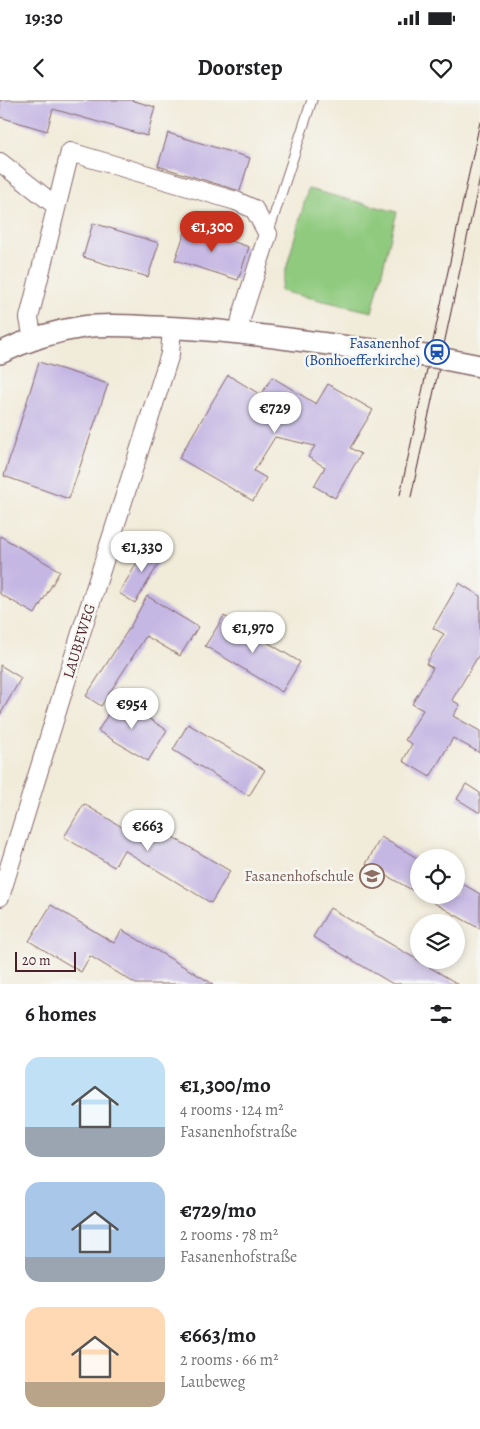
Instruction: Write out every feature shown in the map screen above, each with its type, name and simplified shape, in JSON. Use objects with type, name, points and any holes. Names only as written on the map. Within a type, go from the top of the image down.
[{"type":"street","points":[[33,340],[29,318],[70,152],[236,201],[254,209],[268,234],[238,333]]},
{"type":"street","points":[[0,162],[56,206]]},
{"type":"street","points":[[0,353],[33,340],[83,327],[116,325],[172,327],[238,333],[434,356],[480,366]]},
{"type":"street","name":"LAUBEWEG","points":[[0,897],[81,632],[170,354],[172,327]]},
{"type":"lane","points":[[268,234],[312,100]]},
{"type":"green space","points":[[308,189],[397,212],[372,312],[280,291]]},
{"type":"building","points":[[0,100],[131,100],[155,107],[147,136],[53,109],[47,131],[0,117]]},
{"type":"building","points":[[168,133],[250,158],[240,191],[158,166]]},
{"type":"building","points":[[93,223],[159,243],[148,277],[83,257]]},
{"type":"building","points":[[187,226],[249,247],[238,280],[175,260]]},
{"type":"building","points":[[39,362],[108,384],[69,499],[4,476]]},
{"type":"building","points":[[228,375],[261,395],[272,377],[316,404],[328,384],[373,410],[350,448],[361,454],[335,498],[314,486],[325,467],[308,457],[315,446],[275,437],[254,471],[266,478],[253,501],[179,458]]},
{"type":"building","points":[[0,536],[60,571],[35,614],[0,594]]},
{"type":"building","points":[[149,543],[165,553],[135,603],[119,593]]},
{"type":"building","points":[[459,583],[480,596],[480,653],[452,700],[460,705],[453,716],[480,731],[480,753],[453,738],[430,777],[403,761],[412,744],[405,740],[423,710],[412,704],[433,668],[426,664],[444,634],[433,628]]},
{"type":"building","points":[[147,596],[198,627],[180,656],[146,636],[101,706],[86,696],[130,627]]},
{"type":"building","points":[[224,616],[300,662],[282,692],[205,646]]},
{"type":"building","points":[[0,665],[21,678],[0,715]]},
{"type":"building","points":[[117,699],[167,730],[148,761],[98,731]]},
{"type":"building","points":[[188,724],[265,770],[249,796],[173,750]]},
{"type":"building","points":[[466,784],[480,793],[480,813],[457,799]]},
{"type":"building","points":[[84,804],[145,841],[154,826],[230,871],[211,903],[124,850],[114,867],[64,837]]},
{"type":"building","points":[[381,837],[410,854],[410,889],[366,864]]},
{"type":"building","points":[[465,885],[480,894],[480,929],[465,920],[465,914],[454,914],[436,904],[465,904]]},
{"type":"building","points":[[51,905],[114,943],[122,930],[213,984],[136,984],[90,956],[81,972],[29,941]]},
{"type":"building","points":[[330,908],[410,956],[410,969],[433,969],[458,984],[393,984],[313,937]]},
{"type":"tram line","points":[[400,495],[480,122]]},
{"type":"tram line","points":[[411,497],[480,178]]},
{"type":"place","name":"Fasanenhof (Bonhoefferkirche)","points":[[437,352]]},
{"type":"place","name":"Fasanenhofschule","points":[[372,876]]}]
